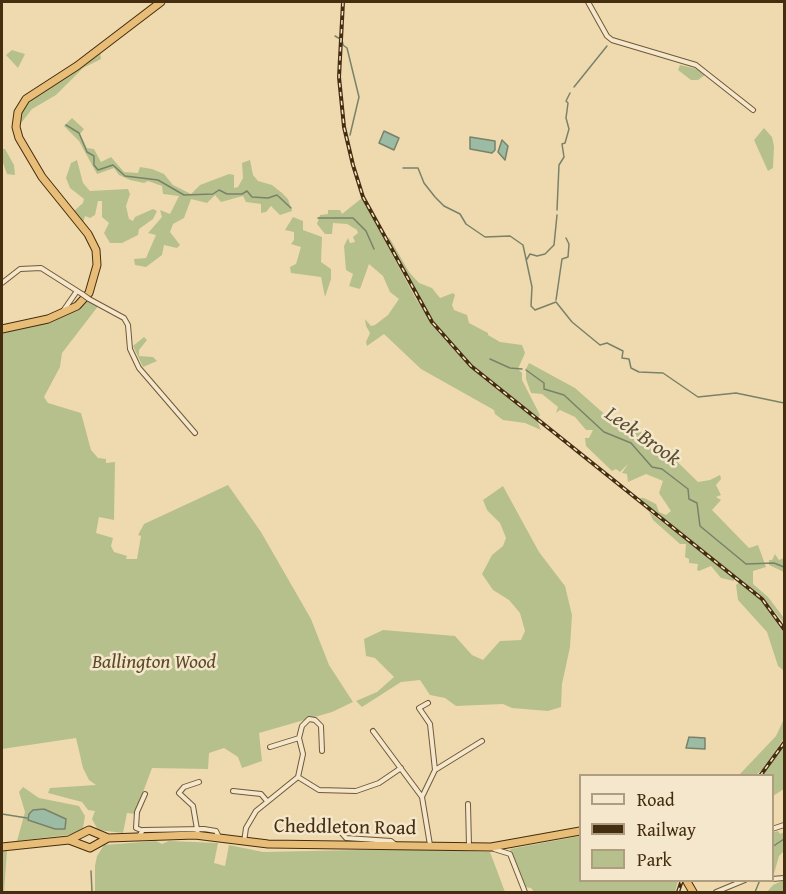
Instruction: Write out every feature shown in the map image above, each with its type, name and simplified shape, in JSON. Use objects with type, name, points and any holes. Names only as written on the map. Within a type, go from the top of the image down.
[{"type":"highway","points":[[2,329],[77,306],[89,293],[97,272],[96,250],[84,228],[47,184],[16,132],[18,112],[26,99],[77,66],[161,2]]},
{"type":"highway","name":"Cheddleton Road","points":[[2,847],[69,840],[91,830],[108,838]]},
{"type":"highway","name":"Cheddleton Road","points":[[69,840],[90,848],[108,838],[140,833],[197,832],[244,842],[319,846],[491,847],[579,831]]},
{"type":"highway","points":[[83,834],[83,844]]},
{"type":"highway","points":[[97,834],[98,843]]},
{"type":"street","points":[[588,2],[607,36],[612,40],[696,65],[753,110]]},
{"type":"street","points":[[2,283],[20,269],[37,268],[46,271],[124,318],[128,325],[130,349],[140,368],[195,433]]},
{"type":"street","points":[[62,312],[77,291]]},
{"type":"street","points":[[422,797],[435,770],[430,724],[419,708],[428,703]]},
{"type":"street","points":[[244,842],[249,823],[267,801],[298,777],[303,754],[299,738],[304,723],[315,720],[321,726],[322,751]]},
{"type":"street","points":[[373,731],[422,797],[430,846]]},
{"type":"street","points":[[270,747],[299,738]]},
{"type":"street","points":[[435,770],[482,741]]},
{"type":"street","points":[[298,777],[320,790],[356,791],[379,783],[401,768]]},
{"type":"street","points":[[197,832],[192,807],[180,795],[184,787],[199,782]]},
{"type":"street","points":[[233,791],[261,794],[267,801]]},
{"type":"street","points":[[140,833],[136,828],[137,812],[145,794]]},
{"type":"street","points":[[468,804],[469,847]]},
{"type":"street","points":[[339,830],[346,838],[391,841],[396,842],[396,846]]},
{"type":"street","points":[[491,847],[510,854],[525,892]]},
{"type":"street","points":[[716,892],[740,882]]},
{"type":"green space","points":[[12,50],[25,54],[18,68],[6,55]]},
{"type":"green space","points":[[100,51],[101,59],[83,68],[56,95],[32,109],[18,127],[20,111],[24,104]]},
{"type":"green space","points":[[680,65],[697,69],[705,75],[698,80],[691,80],[678,70]]},
{"type":"green space","points":[[72,118],[84,129],[80,134],[87,148],[94,149],[101,162],[111,157],[124,172],[138,173],[140,167],[152,169],[164,174],[173,185],[191,194],[200,185],[229,174],[234,175],[234,188],[238,187],[243,178],[242,163],[250,160],[253,175],[258,181],[272,185],[282,193],[288,199],[292,211],[280,215],[271,206],[266,212],[261,213],[261,204],[246,202],[243,196],[221,202],[215,195],[207,203],[191,199],[184,218],[173,224],[170,232],[180,245],[177,248],[164,245],[162,255],[146,267],[135,265],[134,259],[146,258],[156,235],[148,233],[162,217],[160,210],[170,214],[179,196],[163,194],[162,186],[148,181],[144,183],[130,180],[119,175],[114,168],[97,174],[79,141],[64,126]]},
{"type":"green space","points":[[764,128],[772,137],[774,146],[773,168],[768,171],[754,140]]},
{"type":"green space","points":[[2,149],[5,149],[14,165],[15,175],[7,174],[2,160]]},
{"type":"green space","points":[[77,160],[83,183],[90,191],[128,189],[130,194],[126,206],[129,219],[133,221],[135,217],[153,209],[157,211],[153,219],[139,229],[138,235],[122,243],[110,243],[104,233],[109,223],[102,217],[102,201],[98,201],[95,215],[90,218],[85,216],[83,223],[74,211],[84,199],[70,188],[66,178],[71,163]]},
{"type":"green space","points":[[362,198],[416,299],[438,332],[465,362],[537,421],[541,430],[525,423],[503,420],[495,414],[494,410],[421,369],[384,334],[367,346],[366,342],[370,333],[365,319],[371,326],[375,325],[388,315],[399,299],[390,292],[383,276],[369,264],[360,289],[349,286],[353,274],[346,270],[344,246],[348,238],[350,243],[355,242],[353,237],[358,233],[357,230],[347,224],[333,223],[332,234],[325,234],[317,224],[320,215],[328,214],[328,210],[340,210],[342,214]]},
{"type":"green space","points":[[293,217],[303,221],[303,230],[322,237],[321,262],[331,269],[331,279],[325,297],[321,277],[291,273],[290,267],[296,264],[301,247],[291,244],[294,240],[294,232],[285,230]]},
{"type":"green space","points":[[389,237],[409,272],[419,283],[432,288],[440,298],[453,293],[455,295],[452,305],[454,310],[467,315],[469,323],[488,335],[500,342],[522,345],[525,353],[518,369],[522,373],[522,380],[540,415],[538,418],[469,362],[442,333],[420,301],[388,242]]},
{"type":"green space","name":"Ballington Wood","points":[[87,300],[99,305],[62,353],[60,367],[44,397],[48,403],[81,413],[91,450],[98,458],[106,459],[106,463],[115,462],[114,520],[99,517],[96,533],[113,538],[111,546],[114,552],[127,556],[126,559],[137,559],[141,536],[138,535],[144,524],[228,485],[261,532],[311,619],[329,665],[353,702],[332,712],[259,733],[262,761],[242,768],[238,757],[224,748],[209,753],[208,769],[152,768],[135,814],[127,813],[123,833],[98,830],[92,819],[95,811],[88,810],[82,802],[48,793],[50,788],[96,785],[89,780],[83,768],[76,738],[2,749],[2,331],[45,322]]},
{"type":"green space","points":[[144,337],[147,340],[139,350],[139,356],[153,357],[157,361],[143,367],[133,346]]},
{"type":"green space","points":[[529,363],[575,388],[609,418],[652,437],[698,482],[720,475],[721,479],[716,485],[721,495],[716,497],[721,500],[712,510],[749,548],[758,545],[766,567],[753,571],[753,584],[768,597],[784,618],[784,623],[763,598],[638,498],[644,498],[656,504],[659,512],[666,515],[671,511],[659,493],[663,481],[646,474],[628,482],[627,474],[622,473],[628,464],[620,472],[616,469],[612,471],[586,446],[585,438],[589,438],[593,430],[586,430],[575,417],[560,410],[556,413],[558,407],[542,394],[531,393],[526,379],[526,369]]},
{"type":"green space","points":[[503,486],[539,552],[565,586],[572,615],[570,647],[562,684],[561,707],[548,711],[512,708],[503,704],[456,706],[445,698],[430,695],[420,680],[401,682],[362,707],[356,701],[377,692],[394,677],[375,658],[366,656],[364,639],[383,630],[455,636],[472,655],[483,660],[500,641],[521,640],[525,631],[520,613],[509,600],[493,590],[482,574],[492,555],[503,546],[506,538],[500,523],[487,510],[483,500]]},
{"type":"green space","points":[[649,512],[734,577],[734,581],[721,578],[711,566],[697,570],[698,564],[689,563],[689,559],[685,557],[686,544],[680,544],[653,520]]},
{"type":"green space","points":[[775,554],[779,560],[784,558],[784,572],[769,565],[769,560],[772,560]]},
{"type":"green space","points":[[740,582],[758,597],[784,633],[784,671],[778,666],[767,632],[738,600],[736,585]]},
{"type":"green space","points":[[784,719],[784,738],[765,767],[757,774],[740,774],[776,736]]},
{"type":"green space","points":[[784,745],[784,789],[774,795],[774,774],[762,774]]},
{"type":"green space","points":[[23,787],[39,798],[79,806],[85,816],[83,828],[75,834],[17,841],[25,812],[19,792]]},
{"type":"green space","points":[[778,831],[780,834],[784,832],[784,851],[779,856],[774,874],[774,832]]},
{"type":"green space","points":[[579,836],[579,882],[678,882],[675,892],[534,892],[531,888],[525,887],[510,849]]},
{"type":"green space","points":[[156,841],[162,844],[169,841],[218,843],[214,863],[225,866],[229,845],[263,852],[407,849],[490,852],[505,892],[95,892],[95,866],[97,856],[104,845]]},
{"type":"green space","points":[[7,850],[4,892],[2,892],[2,851]]},
{"type":"green space","points":[[784,880],[784,892],[767,892],[773,885]]},
{"type":"shaded area","points":[[384,131],[399,138],[394,150],[379,143]]},
{"type":"shaded area","points":[[470,137],[495,141],[495,150],[492,153],[470,149]]},
{"type":"shaded area","points":[[502,140],[508,146],[505,160],[498,152]]},
{"type":"shaded area","points":[[689,737],[705,738],[705,749],[686,748]]},
{"type":"shaded area","points":[[44,809],[66,819],[65,829],[55,829],[28,820],[33,810]]},
{"type":"waterway","points":[[335,36],[342,40],[343,45],[347,48],[359,97],[350,135]]},
{"type":"waterway","points":[[574,87],[607,46]]},
{"type":"waterway","points":[[557,210],[559,165],[564,157],[562,144],[565,143],[569,129],[566,118],[568,103],[566,101],[570,93]]},
{"type":"waterway","name":"Leek Brook","points":[[66,125],[79,133],[87,152],[94,156],[94,165],[98,170],[113,165],[125,176],[158,180],[184,195],[213,194],[219,190],[227,194],[242,194],[247,191],[252,197],[268,198],[277,195],[291,208]]},
{"type":"waterway","points":[[403,168],[418,168],[424,183],[435,197],[444,206],[460,214],[466,224],[485,237],[510,236],[523,245],[532,287],[531,306],[535,310],[556,302],[572,322],[600,345],[607,343],[623,351],[622,358],[629,359],[631,368],[639,372],[663,373],[698,397],[736,393],[784,403]]},
{"type":"waterway","points":[[527,259],[530,254],[537,256],[545,254],[554,245],[557,215]]},
{"type":"waterway","name":"Leek Brook","points":[[318,218],[353,218],[366,231],[374,249]]},
{"type":"waterway","points":[[556,300],[562,259],[568,257],[569,244],[566,238]]},
{"type":"waterway","name":"Leek Brook","points":[[490,359],[510,368],[522,369]]},
{"type":"waterway","name":"Leek Brook","points":[[526,370],[544,383],[544,389],[564,395],[604,432],[631,443],[652,467],[662,469],[688,489],[689,499],[697,503],[700,526],[746,564],[774,563],[784,567]]},
{"type":"waterway","points":[[2,814],[27,818]]},
{"type":"waterway","name":"Leek Brook","points":[[774,846],[784,839]]},
{"type":"waterway","points":[[91,871],[92,892]]},
{"type":"waterway","name":"Leek Brook","points":[[755,892],[759,882]]},
{"type":"railway","points":[[343,2],[339,77],[344,127],[353,165],[363,197],[432,322],[471,366],[762,599],[784,629]]},
{"type":"railway","points":[[761,774],[784,743]]},
{"type":"railway","points":[[678,892],[681,882]]}]
